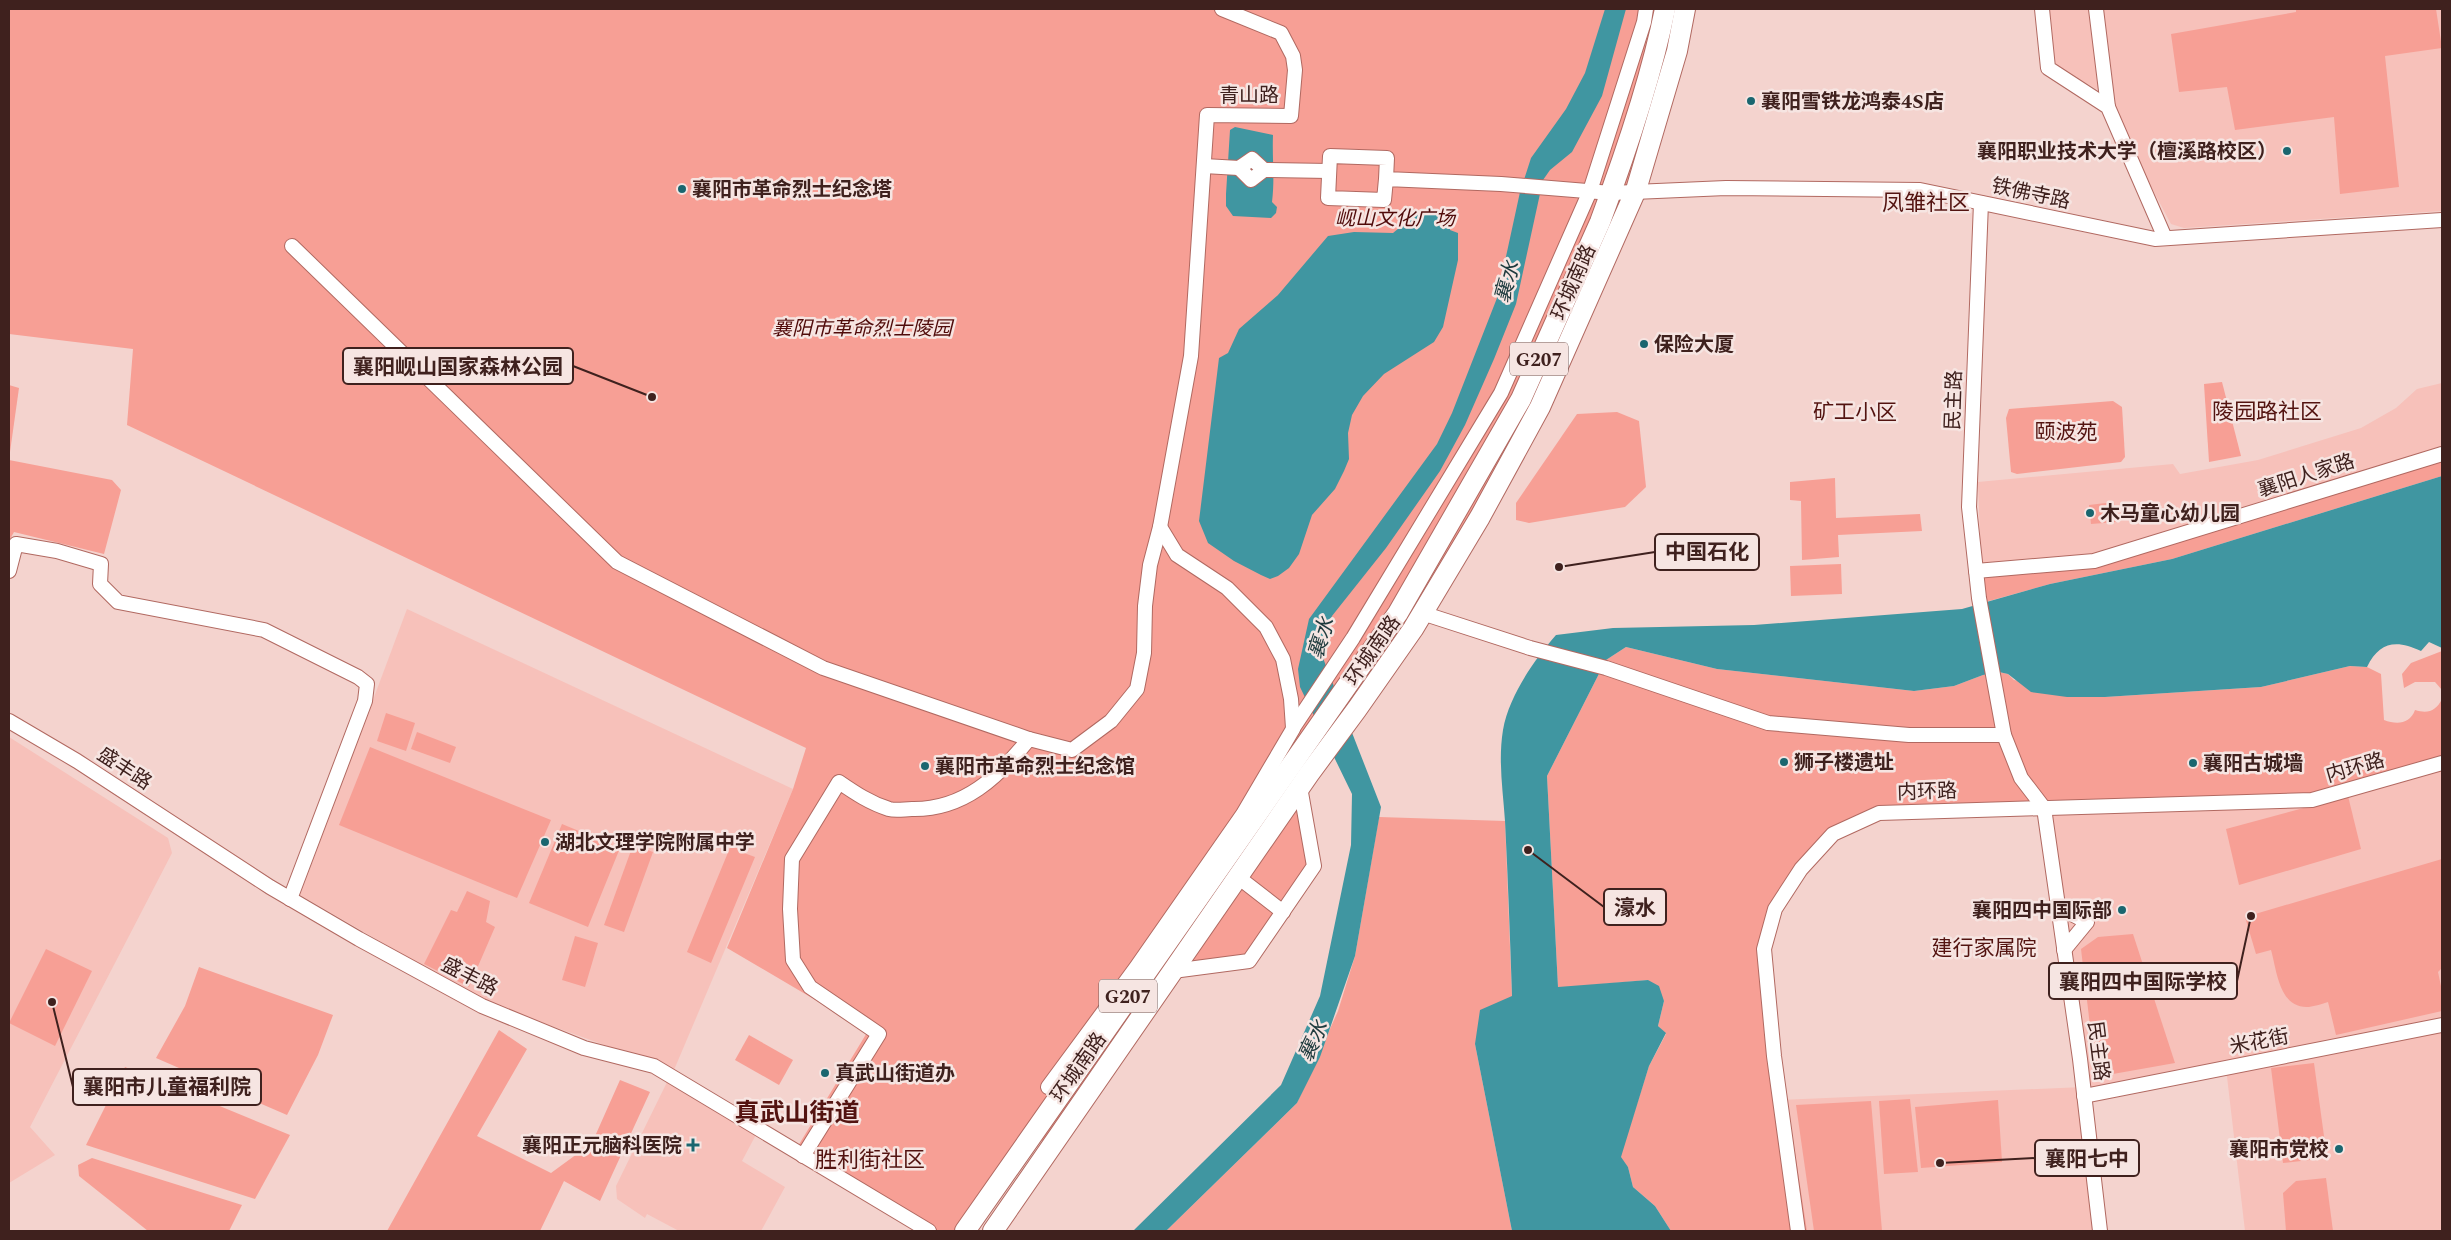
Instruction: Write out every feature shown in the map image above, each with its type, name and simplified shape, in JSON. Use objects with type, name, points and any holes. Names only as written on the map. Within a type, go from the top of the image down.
[{"type":"highway","name":"环城南路","points":[[965,1231],[1398,613],[1521,399],[1600,222],[1611,193],[1658,41],[1665,9]]},
{"type":"highway","name":"环城南路","points":[[993,1231],[1304,781],[1358,709],[1422,613],[1480,517],[1540,407],[1636,190],[1677,51],[1686,9]]},
{"type":"street","name":"青山路","points":[[1204,166],[1207,115],[1292,116],[1295,70],[1293,56],[1281,33],[1222,9]]},
{"type":"street","points":[[1048,1087],[1135,969],[1243,814],[1293,729],[1501,393],[1590,191],[1644,22],[1646,9]]},
{"type":"street","points":[[2042,9],[2048,68],[2108,107]]},
{"type":"street","points":[[2096,9],[2108,107],[2165,238]]},
{"type":"street","points":[[1330,156],[1387,158],[1386,179],[1384,200],[1328,198],[1330,156]]},
{"type":"street","points":[[292,246],[617,562],[823,668],[1028,738],[1072,750],[1111,721],[1137,689],[1144,652],[1145,606],[1150,565],[1160,527],[1191,356],[1204,166],[1239,168],[1252,159],[1268,170],[1329,170]]},
{"type":"street","name":"铁佛寺路","points":[[1386,179],[1501,184],[1611,193],[1636,190],[1726,188],[1920,190],[2155,238],[2442,220]]},
{"type":"street","name":"民主路","points":[[1981,203],[1969,507],[1979,598],[2004,735],[2022,778],[2044,808],[2084,1096],[2100,1231]]},
{"type":"street","name":"襄阳人家路","points":[[1976,571],[2094,561],[2442,454]]},
{"type":"street","points":[[1160,527],[1177,555],[1227,588],[1266,627],[1283,659],[1291,699],[1293,729]]},
{"type":"street","points":[[9,571],[16,544],[57,551],[101,564],[100,584],[118,602],[264,630],[358,677],[367,684],[365,701],[290,899]]},
{"type":"street","points":[[1422,613],[1530,648],[1606,668],[1768,723],[1909,735],[2004,735]]},
{"type":"street","name":"盛丰路","points":[[9,721],[77,761],[290,899],[482,1006],[584,1048],[654,1066],[929,1231]]},
{"type":"street","points":[[803,1156],[879,1034],[810,987],[793,960],[790,909],[792,860],[839,782],[866,800],[892,809],[925,810],[943,806],[973,794],[1007,766],[1028,738]]},
{"type":"street","name":"内环路","points":[[1798,1231],[1774,1056],[1764,949],[1775,909],[1800,869],[1833,834],[1879,813],[2312,800],[2442,763]]},
{"type":"street","points":[[1173,971],[1249,961],[1283,912],[1314,866],[1304,781]]},
{"type":"street","points":[[1238,877],[1283,912]]},
{"type":"street","points":[[2058,907],[2086,922],[2064,950]]},
{"type":"street","name":"米花街","points":[[2084,1096],[2442,1024]]},
{"type":"shaded area","name":"襄阳职业技术大学（檀溪路校区）","points":[[2049,9],[2442,9],[2442,211],[2184,228],[2171,224],[2100,91],[2054,65]]},
{"type":"shaded area","points":[[2442,383],[2442,451],[2089,558],[1981,567],[1978,482],[2173,464],[2180,474],[2258,460],[2361,428],[2396,408],[2417,389]]},
{"type":"shaded area","name":"湖北文理学院附属中学","points":[[407,609],[793,789],[674,1070],[485,1002],[300,895]]},
{"type":"shaded area","points":[[9,737],[168,838],[172,853],[30,1127],[55,1155],[9,1183]]},
{"type":"shaded area","points":[[2442,763],[2442,1231],[2245,1231],[2226,1068],[2084,1096],[2100,1231],[1798,1231],[1780,1100],[2083,1087],[2044,808]]},
{"type":"shaded area","name":"襄阳正元脑科医院","points":[[670,1076],[759,1129],[742,1161],[785,1187],[761,1231],[679,1231],[647,1214],[645,1218],[617,1199],[616,1186]]},
{"type":"green space","points":[[9,9],[1685,9],[1636,190],[1480,517],[1300,787],[1314,866],[1249,961],[1173,971],[1051,1147],[1036,1136],[966,1231],[929,1231],[795,1151],[868,1031],[727,948],[793,789],[806,748],[127,425],[133,349],[9,334]]},
{"type":"green space","points":[[2296,9],[2436,9],[2442,48],[2385,56],[2399,187],[2340,194],[2334,117],[2235,130],[2227,87],[2179,92],[2171,34],[2296,12]]},
{"type":"green space","points":[[2222,382],[2241,456],[2209,462],[2204,384]]},
{"type":"green space","points":[[9,385],[19,388],[9,459]]},
{"type":"green space","points":[[2113,401],[2122,407],[2125,457],[2121,462],[2017,474],[2011,472],[2006,418],[2009,409]]},
{"type":"green space","points":[[1617,412],[1639,421],[1646,487],[1625,507],[1529,523],[1516,520],[1516,503],[1577,414]]},
{"type":"green space","points":[[2442,456],[2442,476],[2172,559],[2050,584],[1982,603],[1977,578],[2095,560]]},
{"type":"green space","points":[[9,460],[112,480],[121,490],[104,554],[14,532],[9,541]]},
{"type":"green space","points":[[1835,478],[1836,518],[1920,514],[1922,531],[1838,535],[1839,557],[1802,560],[1801,501],[1790,500],[1790,482]]},
{"type":"green space","points":[[2114,502],[2116,522],[2091,524],[2089,505]]},
{"type":"green space","points":[[1841,564],[1842,594],[1791,596],[1790,566]]},
{"type":"green space","points":[[1626,647],[1717,669],[1914,691],[1954,686],[1983,675],[1999,672],[2008,674],[2014,680],[2105,697],[2261,687],[2350,666],[2367,667],[2381,674],[2384,720],[2394,723],[2406,721],[2413,715],[2415,710],[2424,712],[2434,709],[2442,699],[2442,763],[2312,800],[1879,813],[1833,834],[1801,869],[1764,949],[1807,1231],[1671,1231],[1655,1206],[1633,1187],[1628,1167],[1620,1157],[1649,1066],[1666,1034],[1658,1026],[1664,1001],[1648,980],[1558,988],[1547,776],[1606,660]]},
{"type":"green space","points":[[2442,651],[2442,690],[2435,682],[2415,682],[2404,688],[2402,674],[2411,663]]},
{"type":"green space","points":[[386,713],[415,723],[406,751],[377,741]]},
{"type":"green space","points":[[417,732],[456,747],[450,763],[411,749]]},
{"type":"green space","points":[[370,747],[551,820],[517,898],[339,825]]},
{"type":"green space","points":[[2348,796],[2361,849],[2239,885],[2226,829]]},
{"type":"green space","points":[[1379,817],[1505,821],[1512,997],[1475,1044],[1512,1231],[1166,1231],[1297,1103],[1338,1011],[1355,956]]},
{"type":"green space","points":[[562,824],[620,848],[588,927],[529,903]]},
{"type":"green space","points":[[736,833],[749,839],[744,853],[755,857],[711,963],[687,952]]},
{"type":"green space","points":[[633,845],[653,852],[624,932],[604,925]]},
{"type":"green space","points":[[2442,859],[2442,968],[2438,972],[2442,991],[2442,1011],[2336,1035],[2328,1002],[2309,1007],[2299,1006],[2291,1002],[2281,987],[2271,950],[2256,954],[2245,917]]},
{"type":"green space","points":[[467,891],[490,901],[486,922],[495,927],[469,987],[424,964],[451,910],[457,912]]},
{"type":"green space","points":[[2133,934],[2175,1063],[2096,1077],[2081,949],[2098,937]]},
{"type":"green space","points":[[575,936],[598,943],[585,987],[562,980]]},
{"type":"green space","points":[[46,949],[92,971],[55,1046],[9,1023]]},
{"type":"green space","points":[[199,967],[333,1015],[318,1055],[287,1115],[156,1058],[185,1006]]},
{"type":"green space","points":[[499,1030],[527,1049],[477,1136],[551,1173],[592,1143],[620,1080],[650,1092],[600,1201],[564,1181],[540,1231],[387,1231]]},
{"type":"green space","points":[[749,1035],[793,1060],[779,1085],[735,1060]]},
{"type":"green space","points":[[2314,1063],[2327,1158],[2283,1163],[2271,1068]]},
{"type":"green space","points":[[125,1067],[290,1135],[255,1199],[86,1145]]},
{"type":"green space","points":[[1910,1099],[1918,1172],[1884,1174],[1879,1101]]},
{"type":"green space","points":[[1998,1100],[2002,1162],[1921,1168],[1915,1107]]},
{"type":"green space","points":[[1871,1101],[1882,1231],[1814,1231],[1796,1105]]},
{"type":"green space","points":[[92,1158],[242,1205],[229,1231],[148,1231],[79,1176],[78,1165]]},
{"type":"green space","points":[[2326,1178],[2333,1231],[2286,1231],[2283,1193],[2296,1181]]},
{"type":"water","name":"襄水","points":[[1605,9],[1626,9],[1602,96],[1572,152],[1550,170],[1543,180],[1516,304],[1465,425],[1440,471],[1386,548],[1332,616],[1324,637],[1322,655],[1381,807],[1355,956],[1320,1057],[1297,1103],[1166,1231],[1133,1231],[1281,1085],[1320,996],[1351,845],[1352,794],[1300,687],[1298,669],[1309,619],[1437,444],[1452,413],[1497,298],[1520,192],[1531,158],[1566,109],[1585,73]]},
{"type":"water","points":[[1235,127],[1273,135],[1272,202],[1277,207],[1276,213],[1271,218],[1233,216],[1226,206],[1230,130]]},
{"type":"water","points":[[1416,214],[1450,215],[1450,230],[1458,233],[1458,260],[1443,327],[1434,342],[1384,374],[1363,396],[1352,415],[1348,433],[1349,459],[1335,489],[1312,515],[1299,554],[1289,568],[1270,579],[1234,561],[1208,543],[1199,521],[1219,358],[1228,353],[1239,329],[1278,295],[1328,236],[1354,232],[1393,233]]},
{"type":"water","points":[[2442,476],[2442,648],[2429,642],[2421,651],[2404,645],[2389,645],[2377,652],[2367,667],[2350,666],[2261,687],[2105,697],[2067,697],[2031,692],[2008,674],[1999,672],[1983,675],[1954,686],[1914,691],[1717,669],[1626,647],[1606,660],[1547,776],[1558,987],[1648,980],[1659,986],[1664,1001],[1658,1026],[1666,1033],[1649,1066],[1621,1157],[1628,1167],[1633,1187],[1655,1206],[1671,1231],[1512,1231],[1475,1044],[1480,1010],[1512,996],[1501,765],[1503,730],[1511,704],[1524,679],[1556,635],[1613,628],[1754,625],[1962,609],[2050,584],[2172,559]]},
{"type":"place","name":"襄阳雪铁龙鸿泰4S店","points":[[1751,101]]},
{"type":"place","name":"襄阳职业技术大学（檀溪路校区）","points":[[2287,151]]},
{"type":"place","name":"襄阳市革命烈士纪念塔","points":[[682,189]]},
{"type":"place","name":"保险大厦","points":[[1644,344]]},
{"type":"place","name":"襄阳岘山国家森林公园","points":[[652,397]]},
{"type":"place","name":"木马童心幼儿园","points":[[2090,513]]},
{"type":"place","name":"中国石化","points":[[1559,567]]},
{"type":"place","name":"狮子楼遗址","points":[[1784,762]]},
{"type":"place","name":"襄阳古城墙","points":[[2193,763]]},
{"type":"place","name":"襄阳市革命烈士纪念馆","points":[[925,766]]},
{"type":"place","name":"湖北文理学院附属中学","points":[[545,842]]},
{"type":"place","name":"濠水","points":[[1528,850]]},
{"type":"place","name":"襄阳四中国际部","points":[[2122,910]]},
{"type":"place","name":"襄阳四中国际学校","points":[[2251,916]]},
{"type":"place","name":"襄阳市儿童福利院","points":[[52,1002]]},
{"type":"place","name":"真武山街道办","points":[[825,1073]]},
{"type":"place","name":"襄阳正元脑科医院","points":[[693,1145]]},
{"type":"place","name":"襄阳市党校","points":[[2339,1149]]},
{"type":"place","name":"襄阳七中","points":[[1940,1163]]},
{"type":"district","name":"凤雏社区","points":[[1926,202]]},
{"type":"district","name":"陵园路社区","points":[[2267,411]]},
{"type":"district","name":"矿工小区","points":[[1855,412]]},
{"type":"district","name":"颐波苑","points":[[2066,432]]},
{"type":"district","name":"建行家属院","points":[[1984,948]]},
{"type":"district","name":"真武山街道","points":[[797,1112]]},
{"type":"district","name":"胜利街社区","points":[[870,1159]]},
{"type":"park label","name":"岘山文化广场","points":[[1395,218]]},
{"type":"park label","name":"襄阳市革命烈士陵园","points":[[862,328]]}]
